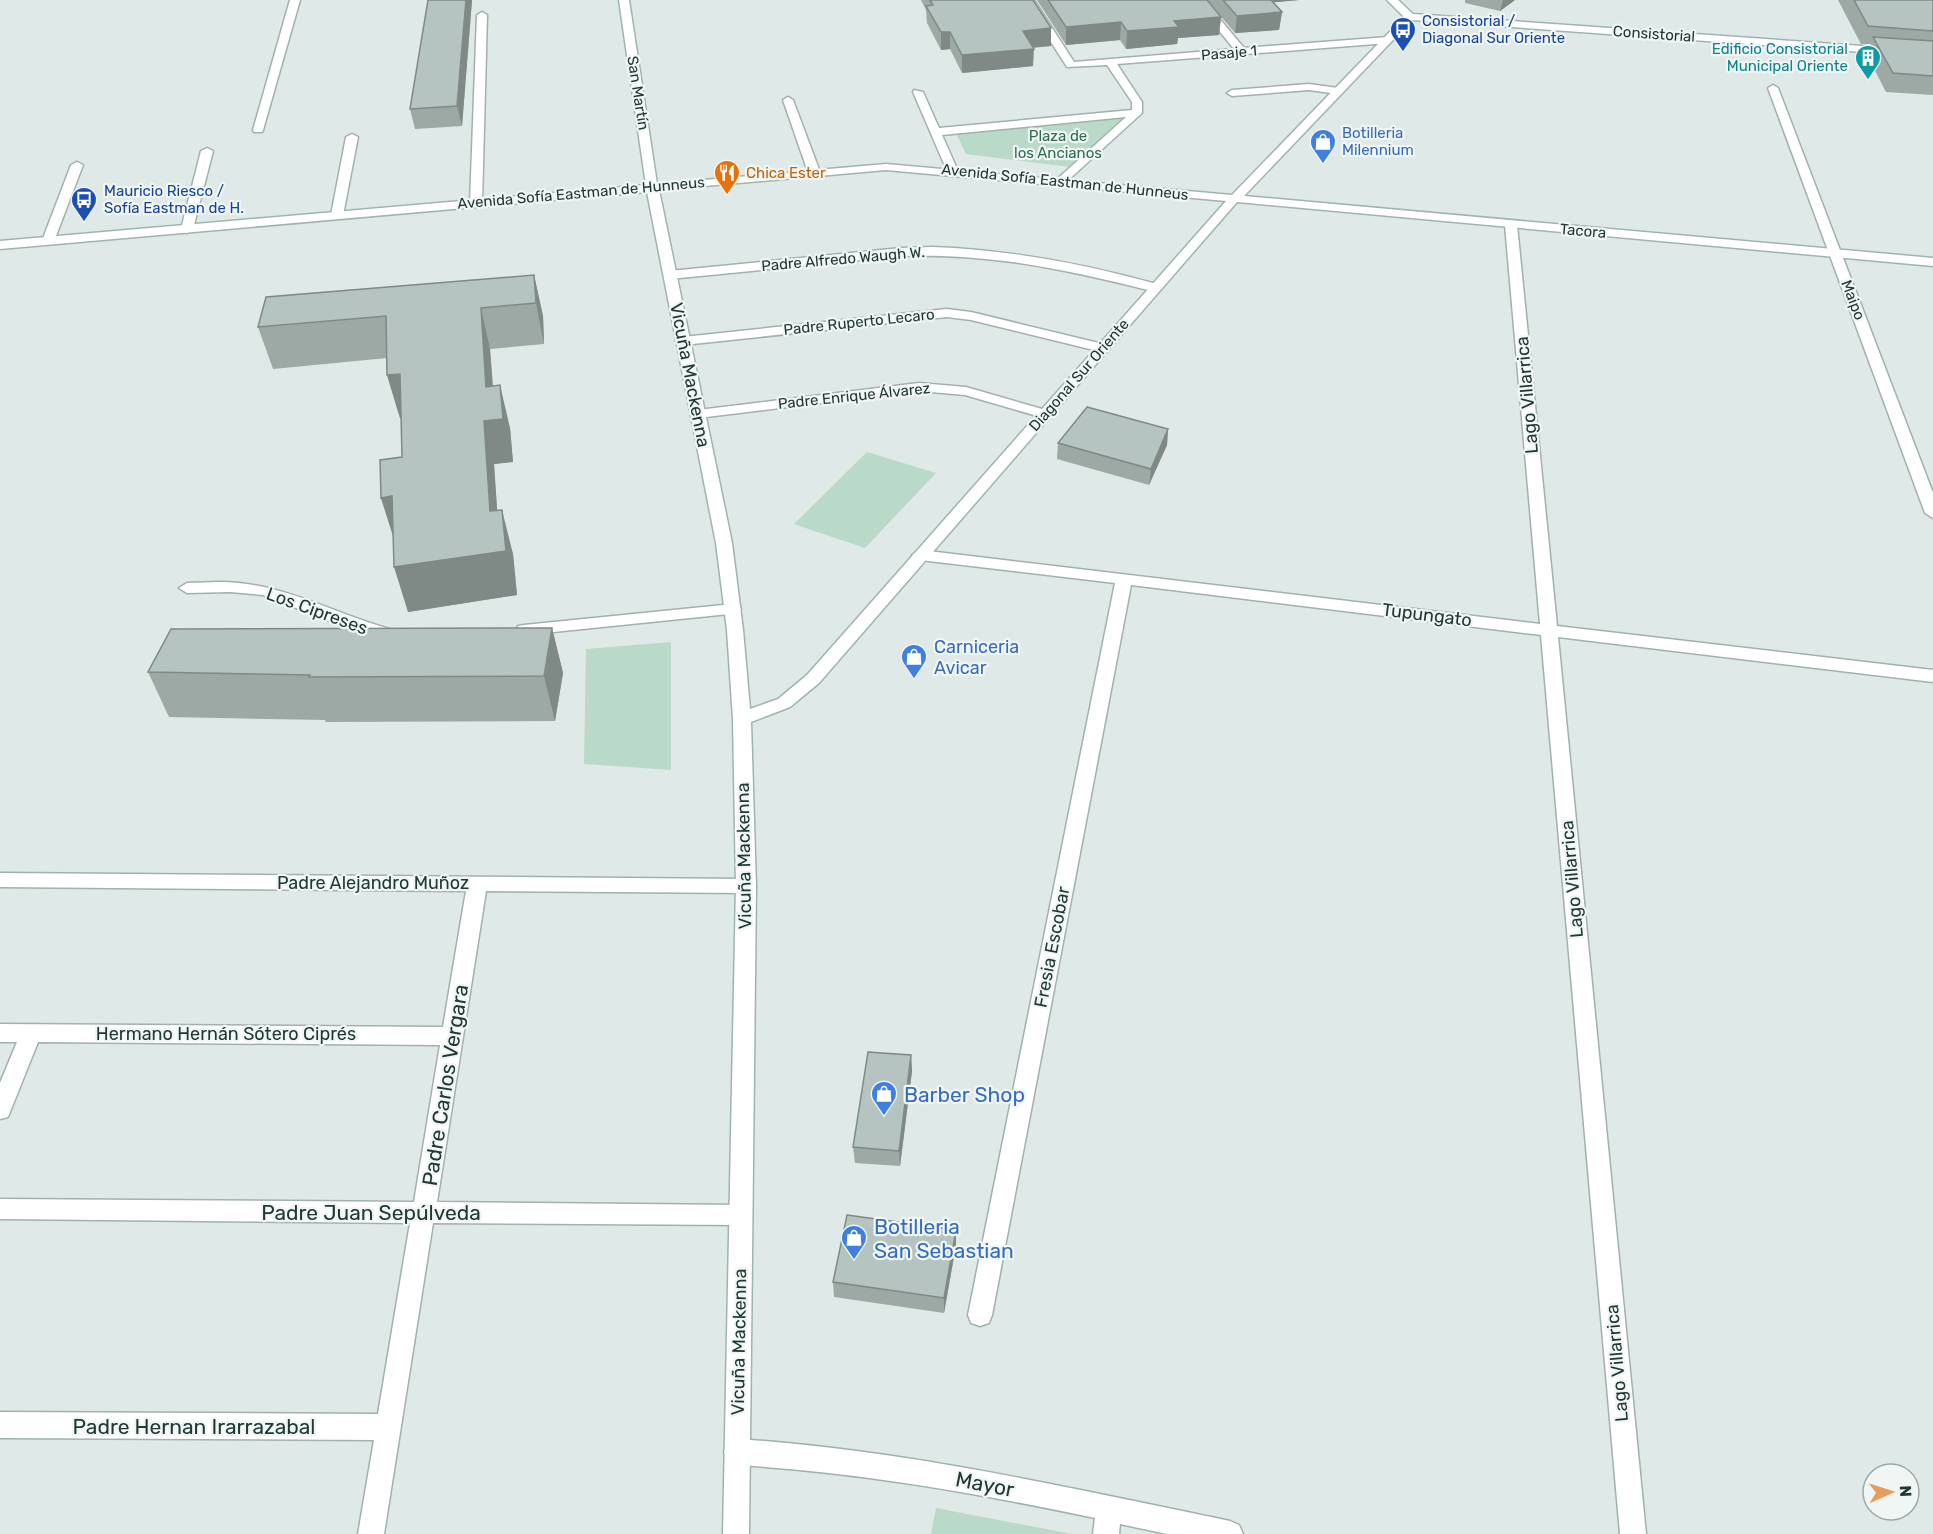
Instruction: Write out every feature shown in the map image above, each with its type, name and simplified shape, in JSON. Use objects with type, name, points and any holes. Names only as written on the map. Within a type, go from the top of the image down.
[{"type":"street","points":[[258,130],[295,0]]},
{"type":"street","name":"San Martín","points":[[624,0],[652,187]]},
{"type":"street","name":"Pasaje 1","points":[[1029,0],[1071,65],[1388,40]]},
{"type":"street","points":[[1199,0],[1242,52]]},
{"type":"street","points":[[1392,0],[1410,17]]},
{"type":"street","points":[[476,203],[482,15]]},
{"type":"street","name":"Diagonal Sur Oriente","points":[[742,719],[764,712],[800,692],[1234,198],[1410,17]]},
{"type":"street","name":"Consistorial","points":[[1410,17],[1933,54]]},
{"type":"street","points":[[1061,181],[1137,113],[1137,102],[1110,62]]},
{"type":"street","points":[[1232,93],[1309,87],[1338,91]]},
{"type":"street","name":"Maipo","points":[[1773,88],[1933,513]]},
{"type":"street","points":[[918,92],[952,171]]},
{"type":"street","points":[[788,100],[814,172]]},
{"type":"street","points":[[936,132],[1137,113]]},
{"type":"street","points":[[337,215],[352,136]]},
{"type":"street","points":[[187,229],[207,151]]},
{"type":"street","points":[[48,241],[77,165]]},
{"type":"street","name":"Avenida Sofía Eastman de Hunneus","points":[[0,245],[886,167],[952,171],[1234,198]]},
{"type":"street","name":"Vicuña Mackenna","points":[[652,187],[724,543],[733,609],[742,719],[746,886],[736,1534]]},
{"type":"street","name":"Tacora","points":[[1234,198],[1933,262]]},
{"type":"street","name":"Lago Villarrica","points":[[1511,225],[1634,1534]]},
{"type":"street","name":"Padre Alfredo Waugh W.","points":[[670,275],[901,252],[933,251],[1074,266],[1156,288]]},
{"type":"street","name":"Padre Ruperto Lecaro","points":[[683,341],[940,312],[971,316],[1102,348]]},
{"type":"street","name":"Padre Enrique Álvarez","points":[[698,414],[919,387],[966,391],[1044,414]]},
{"type":"street","name":"Tupungato","points":[[920,555],[1933,676]]},
{"type":"street","name":"Fresia Escobar","points":[[980,1316],[1124,579]]},
{"type":"street","name":"Los Cipreses","points":[[187,588],[228,586],[262,590],[357,627],[401,637]]},
{"type":"street","points":[[509,632],[733,609]]},
{"type":"street","name":"Padre Alejandro Muñoz","points":[[0,880],[746,886]]},
{"type":"street","name":"Padre Carlos Vergara","points":[[371,1534],[477,884]]},
{"type":"street","name":"Hermano Hernán Sótero Ciprés","points":[[0,1033],[453,1036]]},
{"type":"street","points":[[0,1110],[30,1033]]},
{"type":"street","name":"Padre Juan Sepúlveda","points":[[0,1209],[741,1215]]},
{"type":"street","name":"Padre Hernan Irarrazabal","points":[[0,1425],[388,1427]]},
{"type":"street","name":"Mayor","points":[[737,1452],[847,1459],[913,1470],[1108,1522],[1230,1534]]},
{"type":"green space","name":"Plaza de los Ancianos","points":[[1124,117],[1070,167],[966,154],[956,133]]},
{"type":"green space","points":[[867,452],[936,473],[865,548],[794,524]]},
{"type":"green space","points":[[671,642],[671,770],[584,764],[586,649]]},
{"type":"green space","points":[[936,1508],[1072,1534],[931,1534]]},
{"type":"building","points":[[428,0],[466,0],[457,106],[410,109]]},
{"type":"building","points":[[930,0],[1033,0],[1051,28],[1023,31],[1034,49],[962,55],[950,32],[941,32],[926,6],[933,5]]},
{"type":"building","points":[[1048,0],[1207,0],[1221,17],[1174,21],[1179,27],[1127,31],[1121,22],[1066,27]]},
{"type":"building","points":[[1223,0],[1271,0],[1282,12],[1237,16]]},
{"type":"building","points":[[1854,0],[1933,0],[1933,31],[1868,26]]},
{"type":"building","points":[[1873,37],[1933,41],[1933,76],[1893,73]]},
{"type":"building","points":[[534,275],[536,303],[481,308],[486,387],[500,385],[503,419],[484,421],[490,511],[502,510],[506,551],[394,567],[392,496],[381,498],[380,460],[402,457],[400,374],[387,375],[386,316],[258,327],[266,297]]},
{"type":"building","points":[[1087,407],[1168,429],[1151,469],[1058,443]]},
{"type":"building","points":[[552,628],[544,676],[309,677],[310,675],[148,672],[171,629]]},
{"type":"building","name":"Barber Shop","points":[[868,1052],[911,1055],[899,1151],[853,1147]]},
{"type":"building","points":[[847,1215],[956,1230],[944,1298],[833,1282]]},
{"type":"place","name":"Consistorial / Diagonal Sur Oriente","points":[[1403,53]]},
{"type":"place","name":"Edificio Consistorial Municipal Oriente","points":[[1868,81]]},
{"type":"place","name":"Botilleria Milennium","points":[[1323,165]]},
{"type":"place","name":"Chica Ester","points":[[727,196]]},
{"type":"place","name":"Mauricio Riesco / Sofía Eastman de H.","points":[[84,223]]},
{"type":"place","name":"Carniceria Avicar","points":[[914,680]]},
{"type":"place","name":"Barber Shop","points":[[884,1117]]},
{"type":"place","name":"Botilleria San Sebastian","points":[[854,1261]]}]
